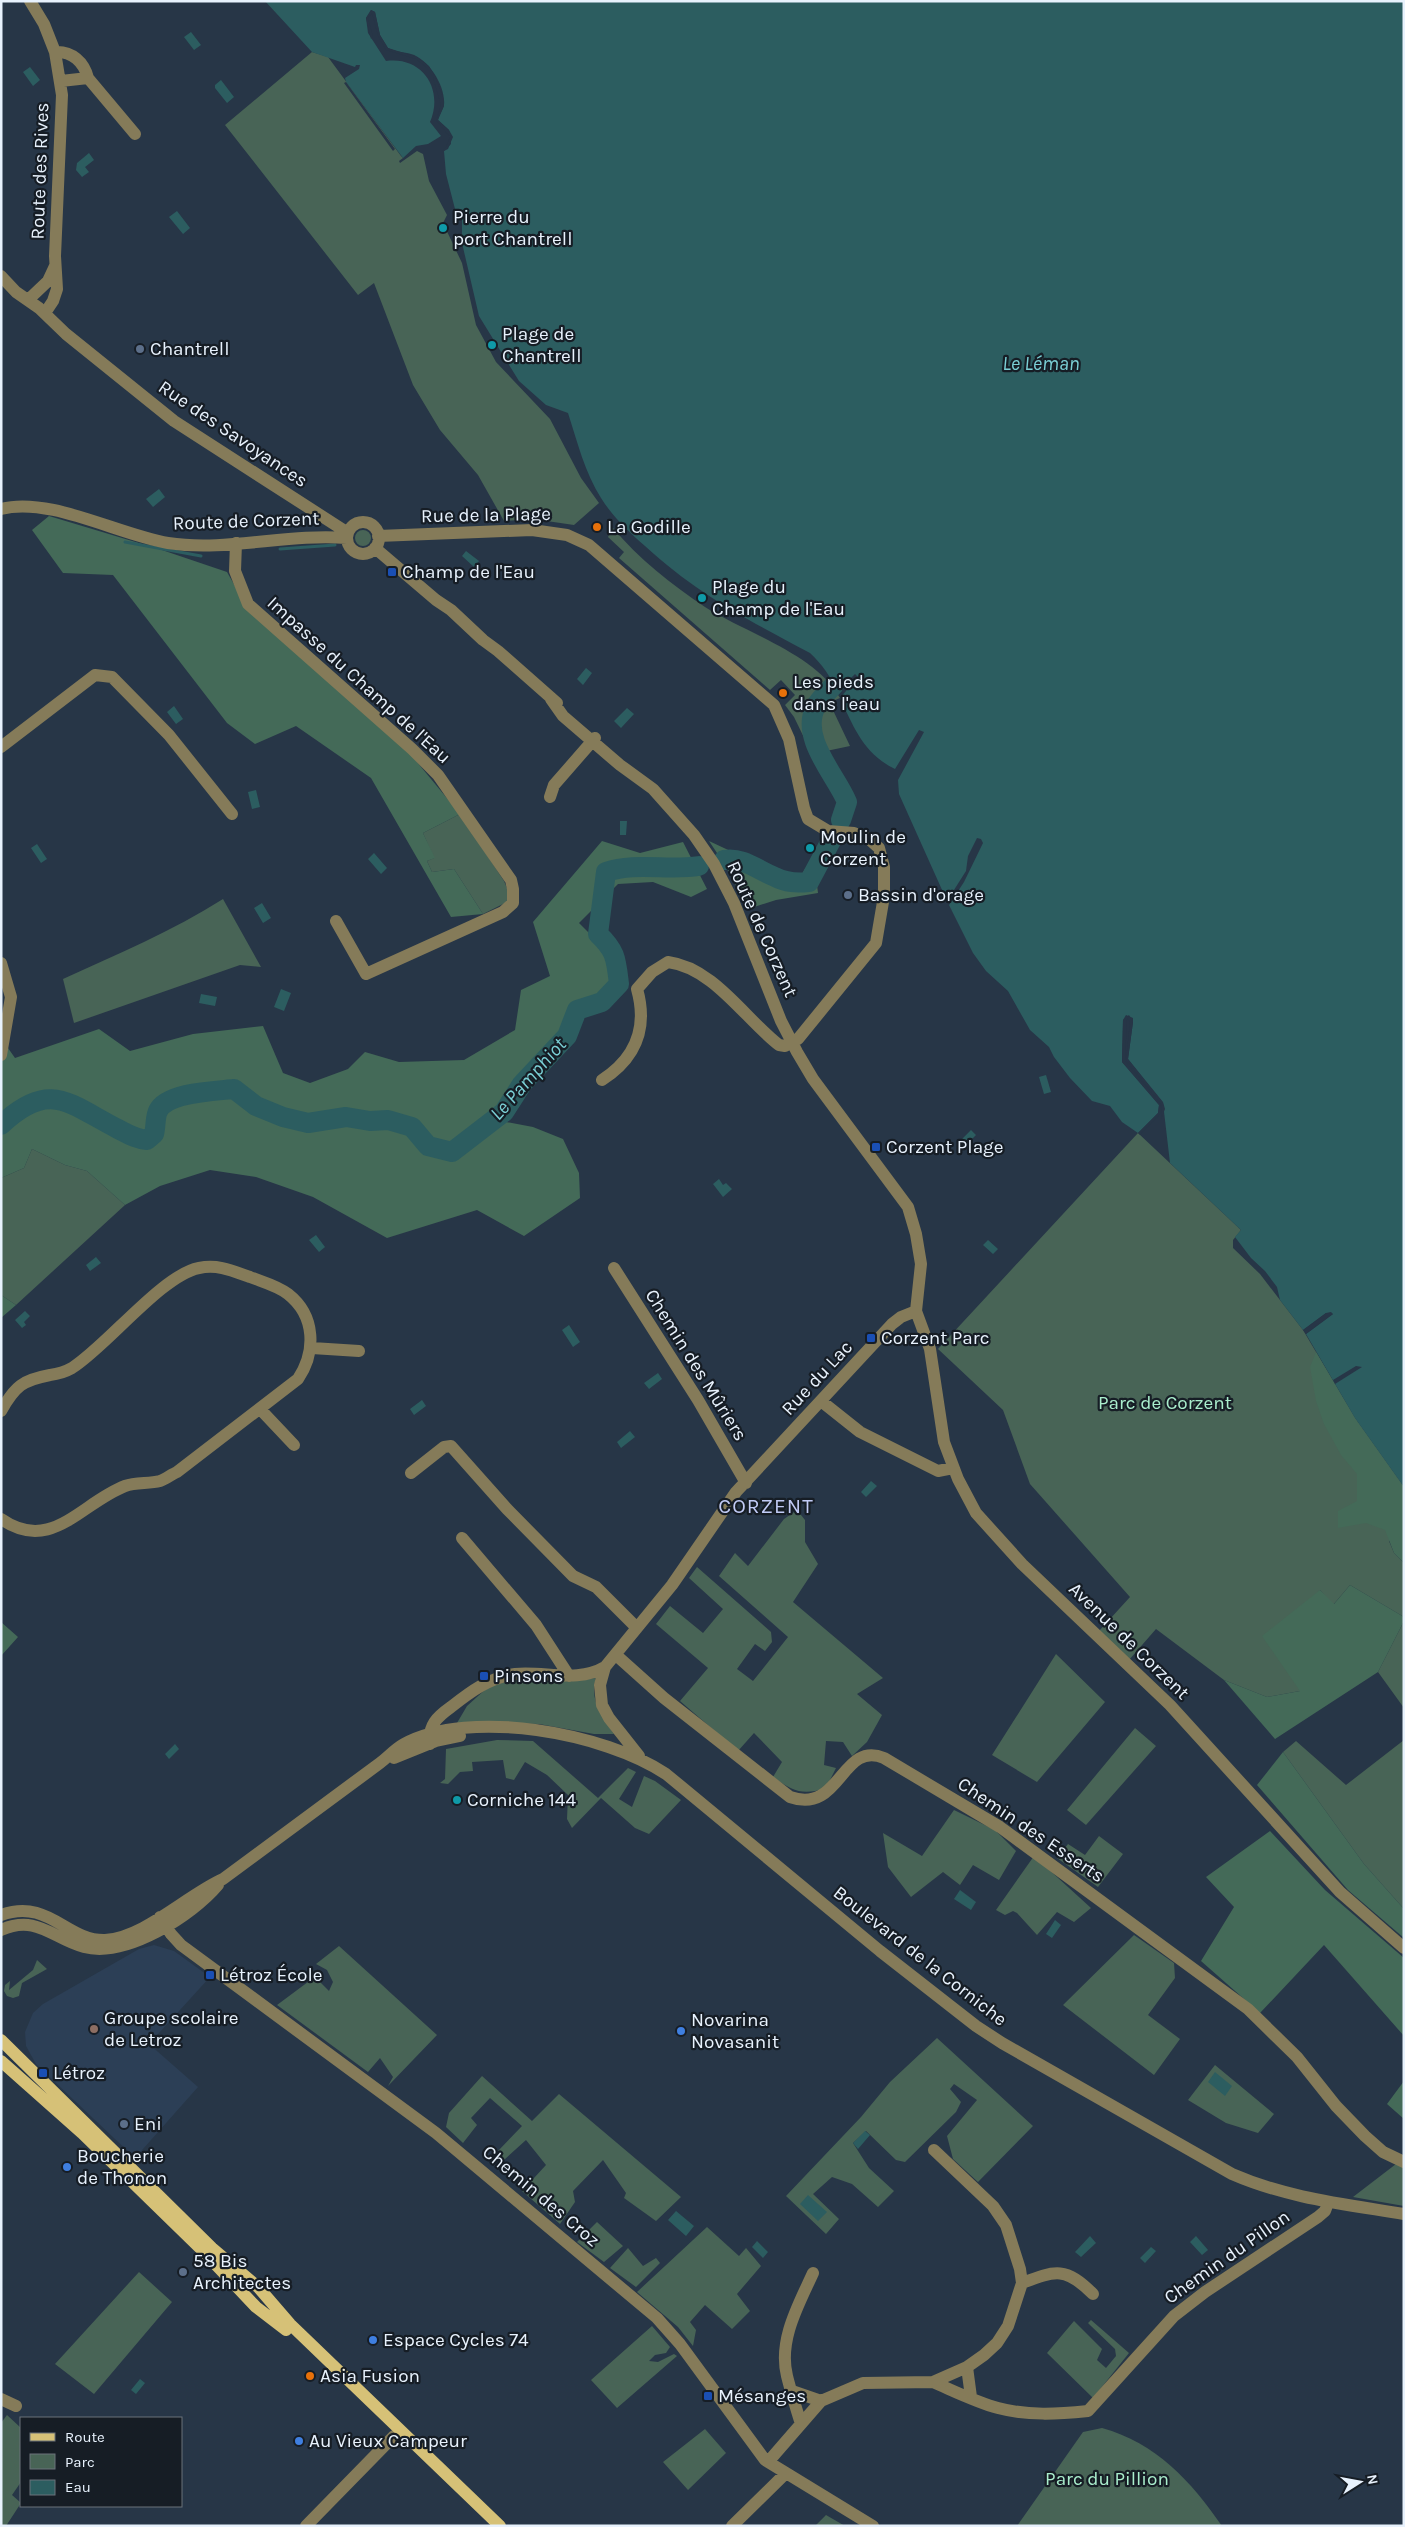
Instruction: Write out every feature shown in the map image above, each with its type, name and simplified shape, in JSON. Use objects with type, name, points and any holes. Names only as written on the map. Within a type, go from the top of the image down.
[{"type":"main road","points":[[1,2040],[187,2223],[256,2285],[290,2324],[488,2526]]},
{"type":"main road","points":[[1,2061],[82,2133],[202,2250],[245,2296],[278,2323],[500,2526]]},
{"type":"main road","points":[[230,2281],[240,2270]]},
{"type":"main road","points":[[245,2296],[256,2285]]},
{"type":"street","name":"Route des Rives","points":[[30,1],[44,24],[55,52],[61,80],[62,110],[55,264],[57,289],[47,310]]},
{"type":"street","points":[[55,52],[68,52],[73,55],[83,67],[88,78],[134,134]]},
{"type":"street","name":"Route des Rives","points":[[61,80],[88,78]]},
{"type":"street","name":"Route des Rives","points":[[31,297],[50,278],[55,264]]},
{"type":"street","name":"Rue des Savoyances","points":[[4,279],[16,292],[31,297],[47,310],[78,342],[182,427],[348,535]]},
{"type":"street","name":"Route de Corzent","points":[[1,509],[18,506],[42,508],[172,544],[236,543],[348,535]]},
{"type":"street","points":[[367,523],[375,528],[377,542],[369,553],[358,553],[349,546],[348,535],[354,525],[367,523]]},
{"type":"street","name":"Rue de la Plage","points":[[377,542],[532,530],[567,535],[589,545],[770,700],[787,731],[807,817],[816,825],[833,831],[862,835],[872,841],[881,852],[884,878],[880,928],[872,950],[803,1034],[792,1043]]},
{"type":"street","name":"Route de Corzent","points":[[377,542],[436,600],[452,610],[532,683],[581,722],[594,739],[636,770],[694,835],[724,883],[792,1043]]},
{"type":"street","name":"Impasse du Champ de l'Eau","points":[[236,543],[235,571],[248,604],[412,748],[438,775],[511,880],[514,889],[512,903],[503,912],[366,974],[336,921]]},
{"type":"street","points":[[1,747],[95,676],[112,677],[169,735],[232,814]]},
{"type":"street","points":[[550,797],[554,785],[594,739]]},
{"type":"street","points":[[1,962],[11,997],[1,1055]]},
{"type":"street","points":[[602,1080],[619,1069],[637,1042],[642,1008],[637,988],[652,972],[668,962],[678,963],[711,983],[734,1001],[780,1045],[786,1046],[792,1043],[813,1079],[908,1208],[916,1234],[920,1264],[916,1311]]},
{"type":"street","points":[[1,1410],[9,1395],[23,1382],[72,1368],[175,1278],[198,1268],[225,1268],[287,1293],[297,1302],[305,1315],[310,1331],[312,1348],[309,1359],[298,1379],[177,1472],[161,1480],[126,1486],[52,1528],[41,1532],[27,1532],[14,1528],[1,1519]]},
{"type":"street","name":"Chemin des Mûriers","points":[[614,1268],[698,1400],[746,1483]]},
{"type":"street","name":"Rue du Lac","points":[[605,1667],[672,1585],[714,1522],[746,1483],[896,1320],[916,1311]]},
{"type":"street","name":"Avenue de Corzent","points":[[916,1311],[930,1349],[940,1425],[953,1468],[967,1498],[987,1528],[1063,1604],[1114,1649],[1170,1705],[1340,1892],[1404,1948]]},
{"type":"street","points":[[312,1348],[358,1352]]},
{"type":"street","points":[[821,1401],[860,1432],[938,1471],[953,1468]]},
{"type":"street","points":[[260,1409],[294,1444]]},
{"type":"street","points":[[411,1473],[444,1448],[451,1446],[507,1509],[573,1576],[596,1587],[637,1628]]},
{"type":"street","points":[[462,1538],[536,1625],[569,1676]]},
{"type":"street","name":"Chemin des Esserts","points":[[616,1655],[664,1698],[790,1797],[801,1801],[818,1798],[826,1794],[856,1759],[864,1756],[877,1756],[884,1758],[1000,1827],[1248,2009],[1297,2057],[1336,2106],[1365,2136],[1382,2152],[1404,2162]]},
{"type":"street","points":[[436,1737],[432,1724],[441,1715],[471,1692],[505,1676],[524,1674],[569,1676],[595,1672],[605,1667]]},
{"type":"street","points":[[605,1667],[600,1685],[602,1705],[609,1718],[641,1759]]},
{"type":"street","name":"Boulevard de la Corniche","points":[[1,1916],[18,1912],[34,1912],[59,1929],[73,1944],[123,1946],[163,1921],[206,1888],[223,1879],[380,1764],[402,1744],[476,1726],[517,1729],[584,1738],[641,1759],[666,1774],[942,2000],[1002,2043],[1232,2174],[1270,2190],[1328,2203],[1404,2214]]},
{"type":"street","name":"Chemin des Croz","points":[[163,1921],[181,1945],[478,2166],[657,2318],[680,2344],[757,2450],[768,2462],[873,2526]]},
{"type":"street","name":"Boulevard de la Corniche","points":[[1,1930],[17,1925],[59,1929]]},
{"type":"street","points":[[933,2382],[967,2367],[997,2343],[1008,2326],[1022,2283],[1018,2262],[1006,2225],[993,2206],[934,2150]]},
{"type":"street","name":"Chemin du Pillon","points":[[971,2398],[997,2408],[1029,2414],[1088,2411],[1174,2316],[1205,2292],[1318,2217],[1325,2211],[1328,2203]]},
{"type":"street","points":[[801,2424],[787,2375],[786,2349],[790,2325],[813,2273]]},
{"type":"street","points":[[1022,2283],[1049,2274],[1063,2273],[1077,2277],[1093,2294]]},
{"type":"street","points":[[967,2367],[971,2398]]},
{"type":"street","points":[[768,2462],[821,2401],[863,2383],[896,2381],[933,2382],[971,2398]]},
{"type":"street","points":[[792,2391],[821,2401]]},
{"type":"street","points":[[1,2399],[16,2406]]},
{"type":"street","points":[[306,2526],[397,2433]]},
{"type":"street","points":[[732,2526],[786,2473]]},
{"type":"shaded area","points":[[49,516],[227,572],[247,607],[407,750],[460,814],[423,833],[435,858],[427,861],[432,872],[454,869],[483,914],[451,917],[371,778],[296,726],[255,744],[227,723],[113,575],[63,573],[32,530]]},
{"type":"shaded area","points":[[828,832],[841,834],[816,877],[818,893],[776,900],[748,909],[725,865],[709,841],[773,871],[800,877]]},
{"type":"shaded area","points":[[602,841],[640,853],[683,842],[707,889],[691,897],[653,882],[618,884],[579,923],[607,951],[613,982],[501,1121],[533,1127],[563,1139],[579,1173],[580,1198],[524,1236],[477,1210],[387,1238],[313,1197],[256,1177],[210,1170],[160,1186],[125,1205],[87,1171],[65,1165],[32,1149],[24,1168],[1,1178],[1,1038],[15,1058],[99,1029],[130,1051],[193,1034],[263,1026],[283,1073],[310,1083],[348,1069],[365,1052],[399,1062],[464,1060],[515,1030],[521,990],[550,976],[533,922]]},
{"type":"shaded area","points":[[1,1295],[16,1305],[1,1318]]},
{"type":"shaded area","points":[[1316,1352],[1355,1418],[1404,1487],[1404,1563],[1394,1553],[1385,1530],[1366,1523],[1338,1528],[1338,1511],[1357,1501],[1357,1474],[1341,1455],[1324,1424],[1316,1401],[1310,1367]]},
{"type":"shaded area","points":[[1350,1585],[1404,1617],[1404,1621],[1378,1672],[1275,1739],[1224,1680],[1267,1697],[1300,1691],[1262,1636],[1320,1590],[1334,1604]]},
{"type":"shaded area","points":[[1,1622],[18,1637],[1,1656]]},
{"type":"shaded area","points":[[1283,1752],[1364,1864],[1404,1909],[1404,1938],[1348,1890],[1257,1785]]},
{"type":"shaded area","points":[[1270,1831],[1325,1890],[1404,1958],[1404,2036],[1324,1945],[1260,2013],[1201,1961],[1234,1907],[1206,1877]]},
{"type":"shaded area","name":"Groupe scolaire de Letroz","points":[[154,1945],[174,1951],[210,1977],[149,2044],[198,2087],[135,2158],[36,2064],[26,2046],[25,2032],[33,2013],[43,2004],[139,1949]]},
{"type":"shaded area","points":[[1404,2081],[1404,2119],[1387,2104]]},
{"type":"green space","points":[[312,52],[328,57],[403,158],[399,161],[400,163],[417,151],[423,154],[429,181],[447,215],[443,223],[462,263],[476,325],[496,362],[550,419],[581,478],[599,503],[574,525],[533,519],[504,521],[478,475],[440,430],[413,385],[374,283],[358,295],[225,125]]},
{"type":"green space","points":[[613,528],[644,560],[693,599],[722,617],[779,646],[815,669],[840,698],[833,701],[831,706],[850,746],[812,754],[794,717],[785,705],[795,695],[781,680],[770,690],[619,558],[624,552],[608,537]]},
{"type":"green space","points":[[363,530],[369,532],[371,538],[369,544],[363,546],[357,544],[355,538],[357,532]]},
{"type":"green space","points":[[460,814],[504,881],[509,893],[507,902],[483,914],[454,869],[432,872],[427,861],[434,858],[423,833]]},
{"type":"green space","points":[[223,899],[261,967],[240,965],[74,1023],[63,979],[165,932]]},
{"type":"green space","name":"Parc de Corzent","points":[[1138,1133],[1241,1230],[1233,1240],[1233,1248],[1260,1274],[1303,1330],[1355,1418],[1404,1487],[1404,1524],[1389,1541],[1394,1553],[1404,1563],[1404,1617],[1350,1585],[1333,1605],[1320,1590],[1300,1691],[1267,1697],[1224,1680],[1156,1629],[1129,1660],[1099,1631],[1130,1597],[1030,1484],[1003,1410],[938,1349]]},
{"type":"green space","points":[[32,1149],[65,1165],[87,1171],[125,1205],[16,1305],[1,1295],[1,1178],[24,1168]]},
{"type":"green space","points":[[797,1510],[805,1520],[805,1542],[818,1564],[793,1602],[883,1678],[857,1694],[882,1715],[867,1742],[852,1756],[843,1742],[826,1741],[824,1765],[836,1768],[826,1788],[810,1792],[792,1789],[773,1777],[782,1762],[754,1733],[738,1751],[680,1701],[708,1668],[656,1624],[670,1606],[703,1633],[723,1609],[689,1578],[697,1567],[771,1632],[772,1642],[765,1651],[755,1644],[737,1669],[753,1681],[788,1637],[719,1576],[735,1553],[748,1566],[784,1519]]},
{"type":"green space","points":[[1404,1621],[1404,1708],[1378,1672]]},
{"type":"green space","points":[[1056,1654],[1105,1702],[1037,1782],[992,1755]]},
{"type":"green space","points":[[596,1678],[594,1686],[595,1701],[601,1715],[614,1734],[594,1734],[539,1724],[457,1723],[467,1706],[488,1687],[516,1679],[553,1682]]},
{"type":"green space","points":[[1135,1728],[1156,1746],[1086,1825],[1067,1810]]},
{"type":"green space","points":[[497,1740],[533,1741],[598,1798],[628,1768],[636,1772],[619,1799],[632,1807],[644,1776],[655,1781],[681,1800],[649,1834],[635,1828],[601,1798],[572,1828],[567,1819],[568,1795],[547,1775],[525,1762],[514,1780],[506,1778],[503,1760],[472,1762],[473,1771],[460,1772],[448,1784],[440,1783],[445,1779],[446,1749]]},
{"type":"green space","points":[[1404,1740],[1404,1909],[1364,1864],[1283,1752],[1296,1741],[1346,1785]]},
{"type":"green space","points":[[954,1810],[995,1830],[1016,1851],[999,1880],[973,1865],[960,1885],[943,1872],[911,1897],[888,1867],[883,1833],[922,1856]]},
{"type":"green space","points":[[1099,1836],[1123,1854],[1098,1887],[1057,1858],[1068,1844],[1085,1855]]},
{"type":"green space","points":[[1034,1856],[1091,1908],[1074,1922],[1057,1912],[1037,1935],[1017,1913],[1013,1911],[1005,1915],[996,1910]]},
{"type":"green space","points":[[1134,1935],[1174,1963],[1175,1978],[1148,2015],[1180,2039],[1154,2075],[1063,2005]]},
{"type":"green space","points":[[339,1946],[437,2035],[388,2086],[393,2077],[380,2058],[368,2072],[277,2005],[316,1976],[321,1978],[321,1983],[329,1991],[333,1982],[327,1970],[316,1964]]},
{"type":"green space","points":[[37,1960],[47,1969],[22,1983],[19,1996],[13,1998],[7,1996],[4,1991],[5,1985],[10,1981],[9,1990],[33,1970]]},
{"type":"green space","points":[[937,2038],[1033,2126],[978,2182],[953,2159],[947,2136],[977,2100],[954,2084],[950,2089],[961,2102],[956,2112],[905,2162],[896,2160],[866,2131],[853,2143],[869,2168],[894,2191],[878,2207],[852,2184],[832,2177],[813,2194],[839,2219],[826,2234],[786,2196],[861,2117],[890,2082]]},
{"type":"green space","points":[[1215,2065],[1274,2114],[1258,2133],[1226,2123],[1188,2100]]},
{"type":"green space","points":[[482,2076],[532,2121],[559,2094],[681,2197],[656,2221],[624,2198],[626,2193],[603,2160],[573,2191],[575,2202],[560,2224],[522,2191],[546,2165],[526,2140],[504,2160],[498,2151],[522,2126],[490,2098],[471,2118],[477,2125],[463,2143],[446,2127],[449,2113]]},
{"type":"green space","points":[[1396,2164],[1404,2168],[1404,2206],[1353,2197]]},
{"type":"green space","points":[[597,2222],[623,2246],[604,2262],[577,2242]]},
{"type":"green space","points":[[707,2227],[739,2256],[746,2248],[761,2266],[737,2294],[750,2311],[732,2329],[705,2305],[690,2322],[696,2330],[693,2346],[678,2327],[637,2292]]},
{"type":"green space","points":[[628,2248],[643,2266],[656,2258],[660,2263],[636,2287],[610,2268]]},
{"type":"green space","points":[[139,2272],[172,2302],[94,2394],[55,2364]]},
{"type":"green space","points":[[1091,2320],[1129,2353],[1093,2398],[1047,2353],[1074,2321],[1102,2349],[1097,2360],[1106,2368],[1116,2356],[1115,2349],[1088,2323]]},
{"type":"green space","points":[[652,2326],[670,2347],[666,2353],[655,2355],[649,2361],[658,2362],[674,2354],[677,2356],[617,2408],[591,2380]]},
{"type":"green space","points":[[7,2415],[20,2427],[20,2483],[12,2495],[20,2502],[20,2505],[6,2526],[1,2526],[1,2423]]},
{"type":"green space","name":"Parc du Pillion","points":[[1102,2428],[1139,2443],[1171,2466],[1198,2494],[1222,2526],[1017,2526],[1083,2432]]},
{"type":"green space","points":[[705,2429],[726,2453],[688,2490],[663,2462]]},
{"type":"green space","points":[[826,2515],[845,2526],[815,2526]]},
{"type":"water","name":"Le Léman","points":[[265,1],[1404,1],[1404,1487],[1355,1418],[1306,1334],[1333,1314],[1326,1313],[1303,1330],[1280,1300],[1277,1287],[1235,1237],[1241,1230],[1170,1163],[1163,1103],[1128,1059],[1133,1022],[1129,1015],[1123,1020],[1122,1062],[1159,1105],[1158,1113],[1138,1133],[1122,1122],[1110,1106],[1092,1101],[1070,1078],[1049,1047],[1030,1030],[1008,991],[986,971],[973,953],[949,905],[964,882],[983,843],[981,839],[977,838],[968,856],[966,871],[947,901],[899,794],[898,780],[924,732],[919,730],[895,769],[875,756],[861,739],[840,698],[858,677],[855,674],[837,692],[826,671],[810,653],[724,605],[664,563],[621,524],[601,498],[586,468],[568,413],[546,405],[519,381],[479,316],[462,243],[462,218],[466,213],[455,209],[446,174],[444,151],[451,144],[449,130],[438,120],[444,105],[444,98],[439,82],[430,68],[418,57],[388,48],[380,35],[375,12],[371,10],[366,18],[368,33],[386,61],[399,61],[410,64],[420,70],[432,87],[434,110],[430,122],[441,136],[428,144],[416,146],[403,158],[346,82],[345,78],[359,69],[360,65],[355,67],[312,52]]},
{"type":"water","points":[[191,32],[201,45],[194,50],[184,37]]},
{"type":"water","points":[[30,67],[40,80],[33,86],[23,72]]},
{"type":"water","points":[[221,80],[234,97],[227,103],[215,88],[215,85]]},
{"type":"water","points":[[89,153],[94,160],[85,167],[89,172],[82,177],[76,170],[77,163]]},
{"type":"water","points":[[177,211],[190,228],[183,234],[169,217]]},
{"type":"water","points":[[159,489],[165,497],[153,507],[146,499]]},
{"type":"water","points":[[466,551],[479,561],[474,567],[462,556]]},
{"type":"water","points":[[586,668],[592,673],[583,685],[577,679]]},
{"type":"water","points":[[174,706],[183,719],[176,724],[167,712]]},
{"type":"water","points":[[627,708],[634,714],[621,728],[614,721]]},
{"type":"water","points":[[256,790],[260,807],[252,809],[248,792]]},
{"type":"water","points":[[620,821],[627,821],[626,835],[620,835]]},
{"type":"water","points":[[37,844],[47,859],[41,863],[31,848]]},
{"type":"water","points":[[374,853],[387,868],[381,874],[368,859]]},
{"type":"water","points":[[262,903],[271,918],[263,923],[254,908]]},
{"type":"water","points":[[281,989],[291,993],[284,1011],[274,1007]]},
{"type":"water","points":[[201,994],[217,997],[215,1006],[199,1003]]},
{"type":"water","points":[[1046,1075],[1051,1092],[1044,1094],[1039,1077]]},
{"type":"water","points":[[971,1130],[976,1135],[966,1145],[961,1140]]},
{"type":"water","points":[[719,1179],[723,1185],[726,1183],[732,1189],[723,1197],[713,1184]]},
{"type":"water","points":[[316,1235],[325,1247],[319,1252],[309,1240]]},
{"type":"water","points":[[988,1240],[998,1249],[993,1254],[983,1245]]},
{"type":"water","points":[[96,1257],[101,1263],[90,1271],[86,1265]]},
{"type":"water","points":[[25,1311],[30,1316],[24,1322],[26,1325],[22,1328],[15,1320]]},
{"type":"water","points":[[569,1325],[580,1342],[573,1347],[562,1330]]},
{"type":"water","points":[[658,1373],[662,1379],[649,1389],[644,1383]]},
{"type":"water","points":[[422,1400],[426,1406],[414,1415],[410,1409]]},
{"type":"water","points":[[630,1431],[635,1437],[621,1448],[617,1442]]},
{"type":"water","points":[[871,1481],[877,1486],[866,1497],[861,1492]]},
{"type":"water","points":[[175,1744],[179,1749],[169,1759],[165,1754]]},
{"type":"water","points":[[960,1890],[976,1902],[971,1910],[954,1899]]},
{"type":"water","points":[[1055,1920],[1061,1925],[1052,1938],[1046,1934]]},
{"type":"water","points":[[1215,2072],[1232,2086],[1225,2096],[1208,2082]]},
{"type":"water","points":[[865,2131],[870,2135],[858,2149],[853,2143]]},
{"type":"water","points":[[808,2195],[827,2212],[818,2221],[800,2204]]},
{"type":"water","points":[[676,2211],[694,2226],[686,2236],[668,2220]]},
{"type":"water","points":[[1090,2236],[1096,2243],[1081,2257],[1075,2252]]},
{"type":"water","points":[[1196,2236],[1208,2250],[1202,2255],[1190,2242]]},
{"type":"water","points":[[757,2241],[768,2252],[763,2258],[752,2247]]},
{"type":"water","points":[[1151,2247],[1156,2251],[1145,2263],[1140,2258]]},
{"type":"water","points":[[140,2379],[145,2383],[136,2394],[131,2390]]},
{"type":"pier","points":[[371,10],[375,12],[380,35],[388,48],[417,57],[429,66],[435,76],[443,97],[444,106],[438,120],[449,130],[453,137],[448,149],[442,151],[450,137],[436,120],[441,106],[433,77],[427,68],[416,59],[386,50],[378,36],[372,13],[368,18],[373,37],[371,39],[366,18]]},
{"type":"pier","points":[[346,82],[395,149],[393,151],[344,83]]},
{"type":"pier","points":[[1126,1015],[1133,1018],[1128,1059],[1163,1102],[1165,1109],[1161,1119],[1162,1109],[1161,1104],[1126,1060],[1130,1022],[1127,1018],[1125,1061],[1161,1105],[1160,1114],[1140,1135],[1138,1133],[1158,1113],[1159,1105],[1122,1062],[1123,1020]]},
{"type":"pier","points":[[1331,1312],[1333,1314],[1306,1334],[1303,1330],[1326,1313]]},
{"type":"pier","points":[[1356,1366],[1362,1367],[1335,1384],[1333,1380]]},
{"type":"waterway","points":[[125,542],[201,556]]},
{"type":"waterway","points":[[280,549],[335,545]]},
{"type":"waterway","name":"Le Pamphiot","points":[[834,685],[816,706],[812,718],[812,731],[821,756],[847,802],[841,820]]},
{"type":"waterway","name":"Le Pamphiot","points":[[724,860],[744,862],[783,880],[809,882],[834,835]]},
{"type":"waterway","name":"Le Pamphiot","points":[[1,1125],[18,1111],[33,1103],[47,1099],[60,1100],[132,1136],[147,1140],[154,1134],[158,1111],[171,1100],[181,1096],[234,1089],[256,1106],[283,1117],[308,1123],[346,1117],[370,1121],[388,1120],[412,1127],[428,1146],[452,1152],[504,1112],[522,1084],[567,1036],[577,1010],[602,1002],[619,984],[612,951],[598,934],[606,872],[640,867],[676,868],[699,866]]},
{"type":"place","name":"Pierre du port Chantrell","points":[[443,228]]},
{"type":"place","name":"Plage de Chantrell","points":[[492,345]]},
{"type":"place","name":"Chantrell","points":[[140,349]]},
{"type":"place","name":"La Godille","points":[[597,527]]},
{"type":"place","name":"Champ de l'Eau","points":[[392,572]]},
{"type":"place","name":"Plage du Champ de l'Eau","points":[[702,598]]},
{"type":"place","name":"Les pieds dans l'eau","points":[[783,693]]},
{"type":"place","name":"Moulin de Corzent","points":[[810,848]]},
{"type":"place","name":"Bassin d'orage","points":[[848,895]]},
{"type":"place","name":"Corzent Plage","points":[[876,1147]]},
{"type":"place","name":"Corzent Parc","points":[[871,1338]]},
{"type":"place","name":"Pinsons","points":[[484,1676]]},
{"type":"place","name":"Corniche 144","points":[[457,1800]]},
{"type":"place","name":"Létroz École","points":[[210,1975]]},
{"type":"place","name":"Groupe scolaire de Letroz","points":[[94,2029]]},
{"type":"place","name":"Novarina Novasanit","points":[[681,2031]]},
{"type":"place","name":"Létroz","points":[[43,2073]]},
{"type":"place","name":"Eni","points":[[124,2124]]},
{"type":"place","name":"Boucherie de Thonon","points":[[67,2167]]},
{"type":"place","name":"58 Bis Architectes","points":[[183,2272]]},
{"type":"place","name":"Espace Cycles 74","points":[[373,2340]]},
{"type":"place","name":"Asia Fusion","points":[[310,2376]]},
{"type":"place","name":"Mésanges","points":[[708,2396]]},
{"type":"place","name":"Au Vieux Campeur","points":[[299,2441]]},
{"type":"district","name":"CORZENT","points":[[766,1506]]}]
